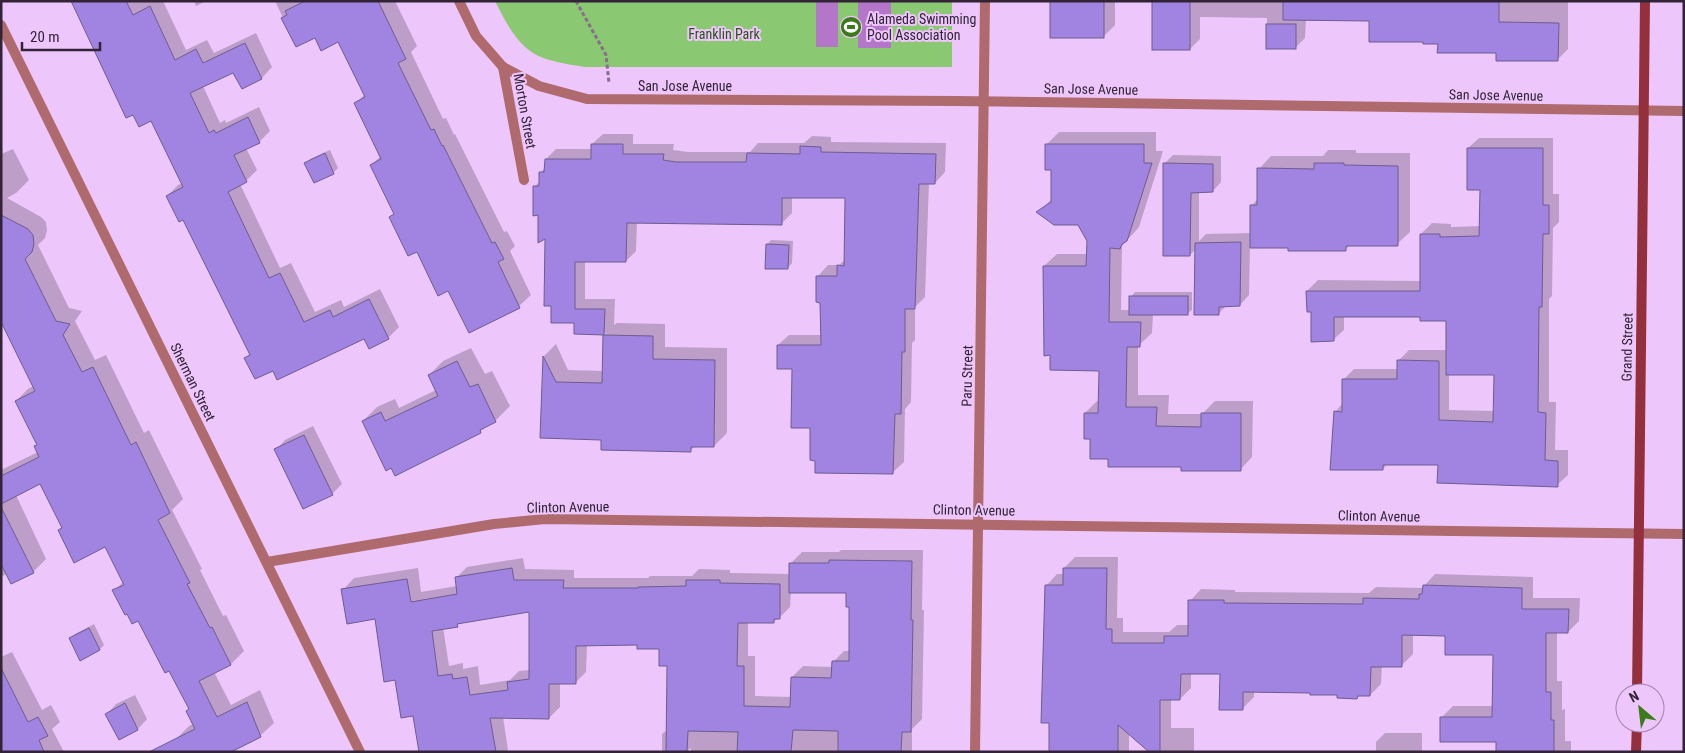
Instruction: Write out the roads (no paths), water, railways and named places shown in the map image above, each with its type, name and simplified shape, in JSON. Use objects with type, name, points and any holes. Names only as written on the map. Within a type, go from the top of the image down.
[{"type":"street","name":"Morton Street","points":[[459,1],[476,36],[503,67],[524,180]]},
{"type":"street","name":"Paru Street","points":[[975,752],[985,1]]},
{"type":"street","name":"Grand Street","points":[[1637,683],[1645,1]]},
{"type":"street","name":"Sherman Street","points":[[1,26],[360,752]]},
{"type":"street","name":"San Jose Avenue","points":[[503,67],[540,86],[587,99],[984,101],[1684,111]]},
{"type":"street","name":"Clinton Avenue","points":[[267,562],[494,524],[545,518],[1684,534]]},
{"type":"street","points":[[1636,733],[1636,752]]},
{"type":"place","name":"Alameda Swimming Pool Association","points":[[851,27]]},
{"type":"park label","name":"Franklin Park","points":[[724,34]]}]
